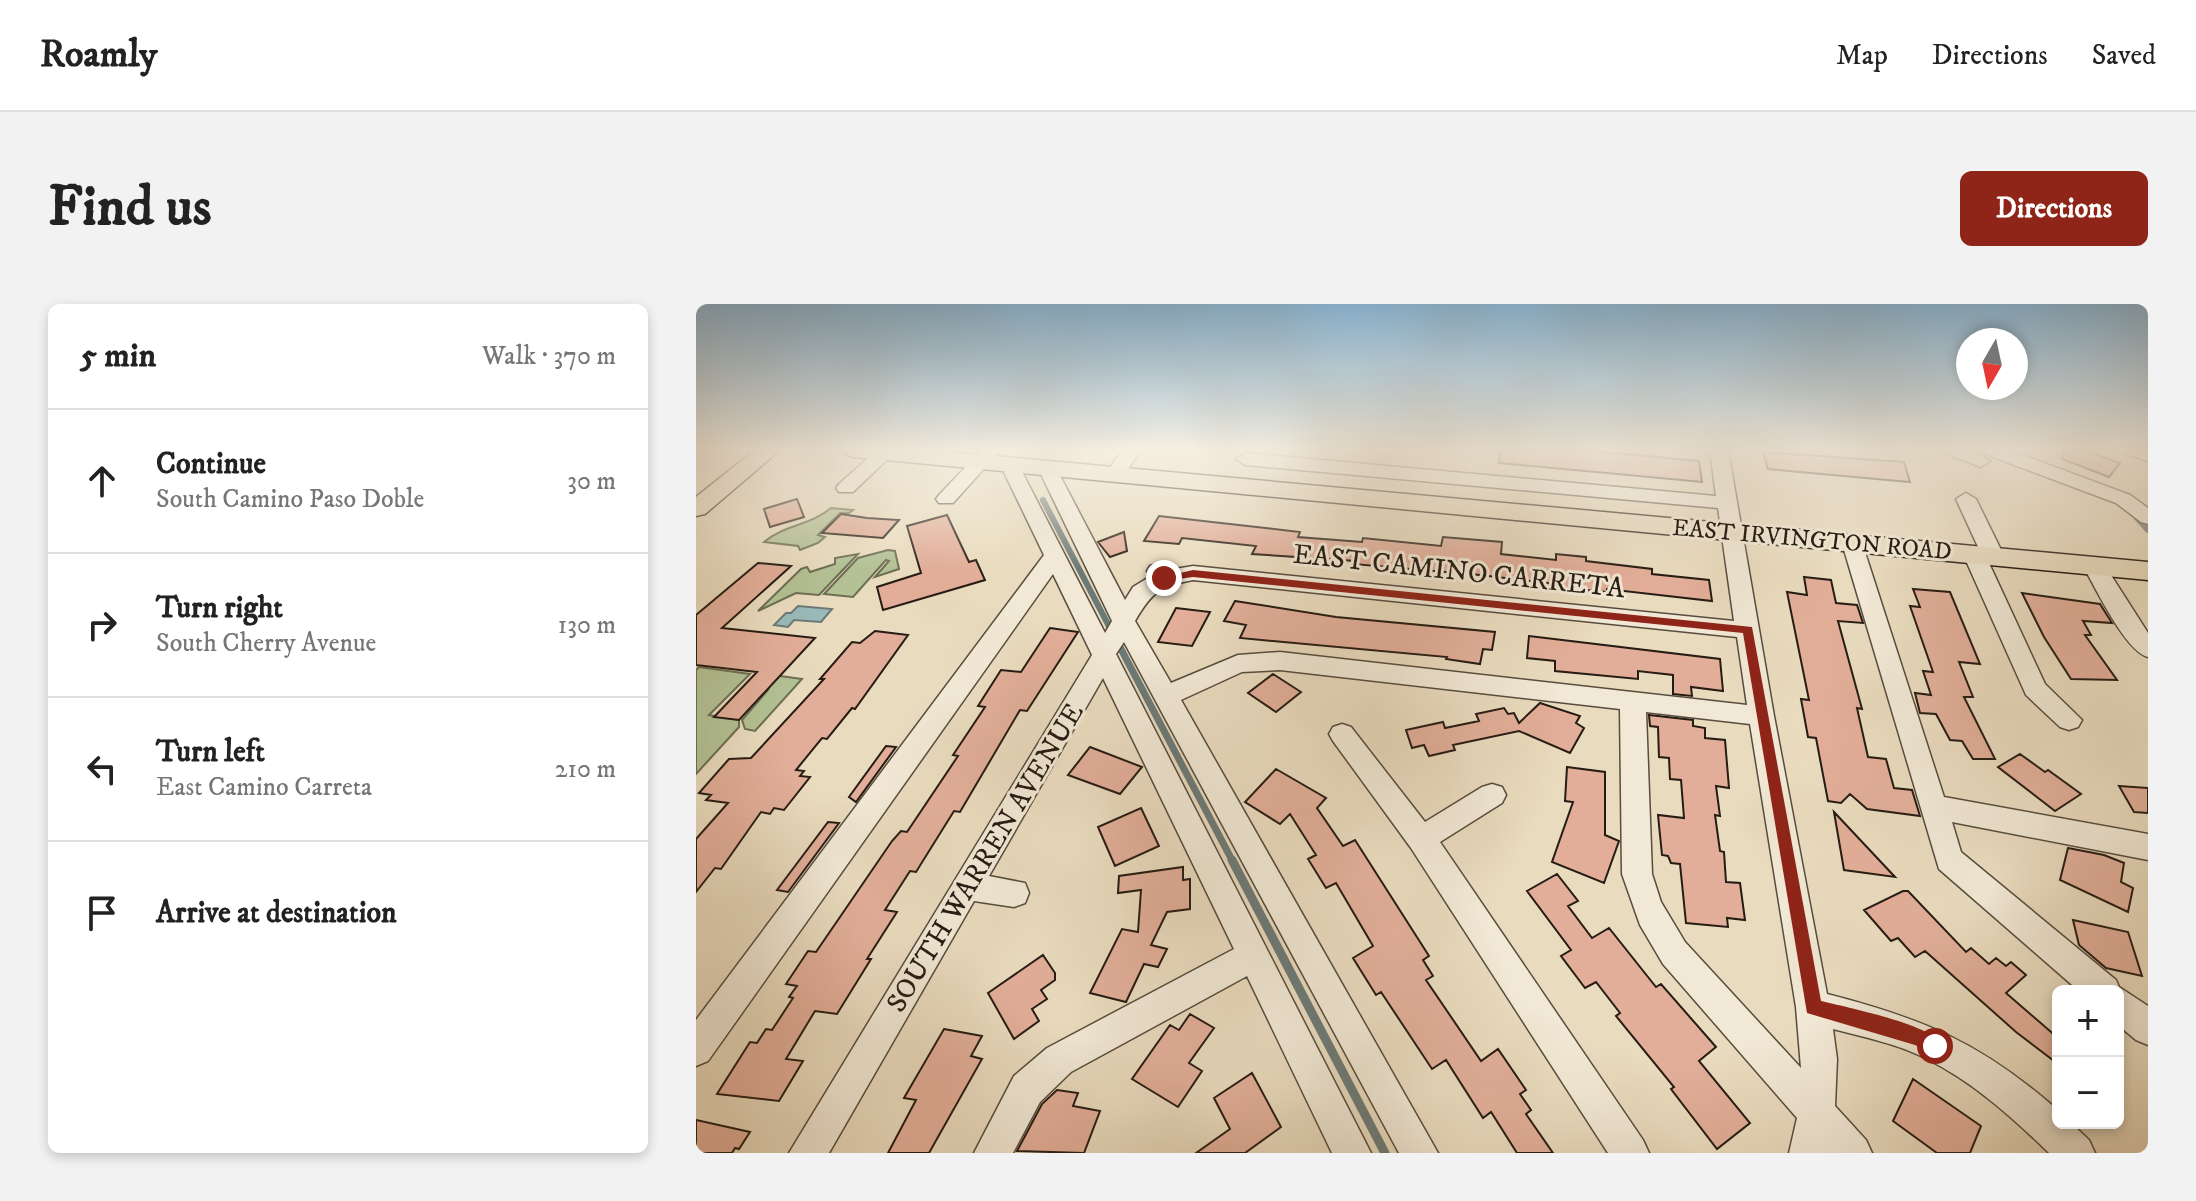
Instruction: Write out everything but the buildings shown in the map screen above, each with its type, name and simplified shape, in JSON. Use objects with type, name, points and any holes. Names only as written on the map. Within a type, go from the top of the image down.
[{"type":"main road","points":[[696,509],[720,490]]},
{"type":"main road","name":"EAST IRVINGTON ROAD","points":[[1270,490],[2148,571]]},
{"type":"street","points":[[946,499],[957,490]]},
{"type":"street","points":[[1013,490],[1055,555],[1352,1153]]},
{"type":"street","points":[[1058,490],[1124,621],[1419,1153]]},
{"type":"street","name":"EAST IRVINGTON ROAD","points":[[1597,490],[1728,503]]},
{"type":"street","points":[[1726,490],[1761,716],[1813,1007],[1819,1059],[1817,1110],[1808,1153]]},
{"type":"street","points":[[2093,490],[2123,499],[2148,518]]},
{"type":"street","points":[[1966,499],[2035,689],[2069,720]]},
{"type":"street","points":[[1852,543],[1949,860],[2097,985]]},
{"type":"street","points":[[696,1049],[1055,555]]},
{"type":"street","points":[[2094,566],[2132,629],[2148,649]]},
{"type":"street","name":"EAST CAMINO CARRETA","points":[[1161,574],[1193,573],[1748,630]]},
{"type":"street","name":"SOUTH WARREN AVENUE","points":[[808,1153],[1141,592],[1161,574]]},
{"type":"street","points":[[1166,696],[1238,664],[1268,661],[1761,716]]},
{"type":"street","points":[[1633,702],[1637,874],[1641,893],[1654,923],[1674,953],[1853,1153]]},
{"type":"street","points":[[1342,734],[1421,839],[1630,1153]]},
{"type":"street","points":[[1421,839],[1492,795]]},
{"type":"street","points":[[1933,807],[2148,847]]},
{"type":"street","points":[[967,886],[1014,893]]},
{"type":"street","points":[[993,1153],[1027,1089],[1059,1060],[1255,955]]},
{"type":"street","points":[[1813,1007],[1918,1037],[1971,1066],[2020,1100],[2076,1153]]},
{"type":"street","points":[[2124,1008],[2148,1028]]},
{"type":"green space","points":[[831,508],[853,510],[840,513],[818,535],[825,537],[818,543],[800,550],[798,546],[764,542],[823,514]]},
{"type":"green space","points":[[895,551],[899,569],[875,577],[889,561],[886,560],[853,597],[824,594],[858,558]]},
{"type":"green space","points":[[858,554],[819,595],[796,593],[758,611],[801,569],[807,567],[810,572],[835,564],[835,558]]},
{"type":"green space","points":[[699,667],[750,674],[709,715],[739,720],[739,727],[696,774],[696,670]]},
{"type":"green space","points":[[773,675],[802,679],[755,731],[745,729],[742,720],[768,690]]},
{"type":"water","points":[[798,606],[832,609],[821,622],[794,620],[788,627],[774,625]]},
{"type":"waterway","points":[[1043,500],[1112,632]]},
{"type":"waterway","points":[[2137,518],[2148,530]]},
{"type":"waterway","points":[[1111,630],[1233,862]]},
{"type":"waterway","points":[[1232,860],[1385,1153]]},
{"type":"route","points":[[1164,578],[1193,573],[1748,630],[1813,1007],[1918,1037],[1935,1046]]}]
